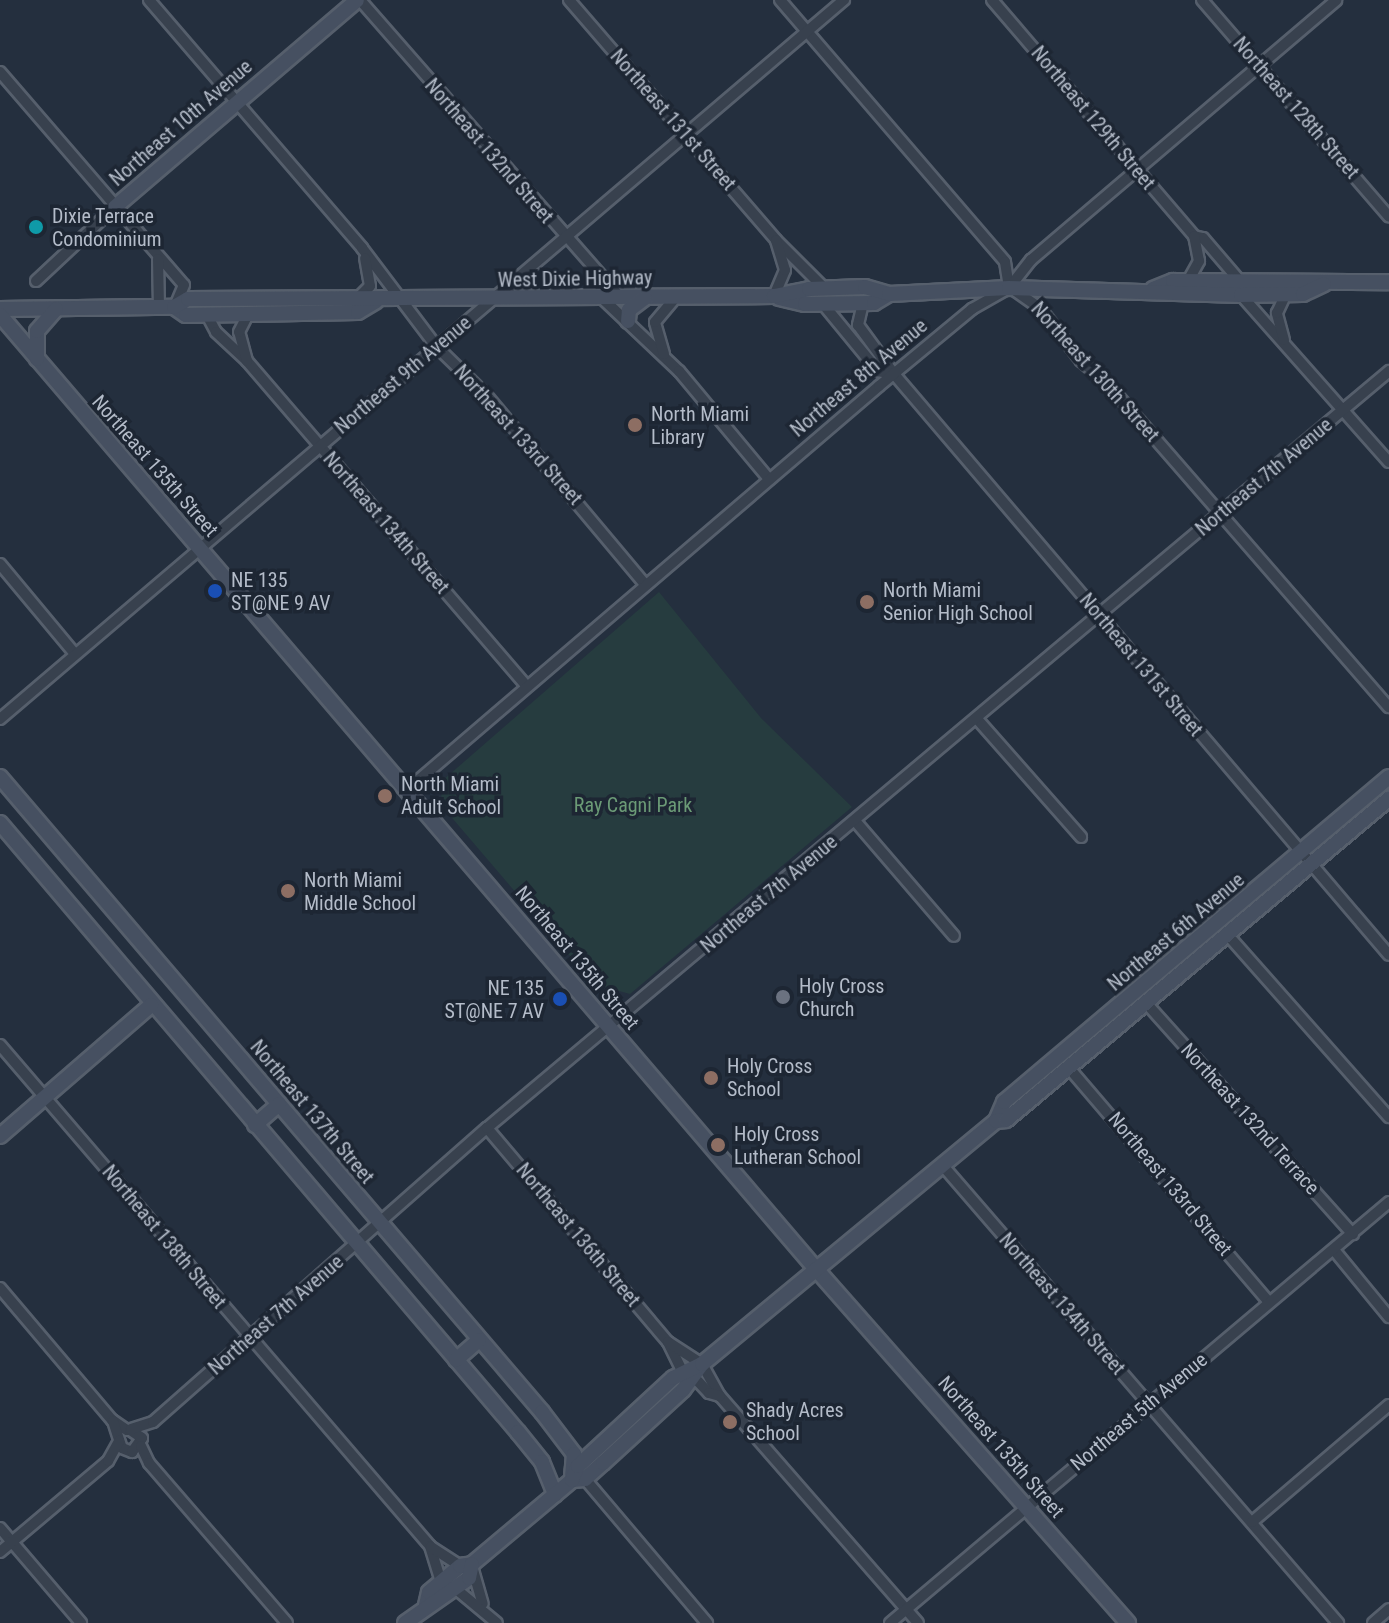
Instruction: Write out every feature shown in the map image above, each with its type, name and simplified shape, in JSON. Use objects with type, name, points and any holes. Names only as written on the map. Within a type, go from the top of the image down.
[{"type":"main road","name":"Northeast 10th Avenue","points":[[115,207],[358,0]]},
{"type":"main road","name":"West Dixie Highway","points":[[824,296],[863,303],[889,294],[1009,288],[1153,289],[1169,296],[1307,278],[1324,284],[1389,282]]},
{"type":"main road","name":"West Dixie Highway","points":[[1153,289],[1166,281],[1188,281],[1303,294],[1324,284]]},
{"type":"main road","name":"West Dixie Highway","points":[[0,312],[166,307],[188,299],[360,296],[376,301],[400,301],[824,296],[875,287],[889,294]]},
{"type":"main road","points":[[628,321],[629,310],[645,298]]},
{"type":"main road","name":"West Dixie Highway","points":[[166,307],[186,315],[358,312],[376,301]]},
{"type":"main road","points":[[37,360],[37,331],[56,309]]},
{"type":"main road","name":"Northeast 135th Street","points":[[0,312],[37,360],[816,1269],[1128,1623]]},
{"type":"main road","name":"Northeast 137th Street","points":[[0,777],[574,1454],[578,1479]]},
{"type":"main road","name":"Northeast 6th Avenue","points":[[996,1121],[997,1108],[1389,777]]},
{"type":"main road","name":"Northeast 6th Avenue","points":[[426,1605],[429,1592],[441,1581],[578,1479],[578,1466],[996,1121],[1006,1120],[1389,799]]},
{"type":"main road","points":[[0,823],[151,1005],[542,1462],[555,1494]]},
{"type":"main road","points":[[35,864],[56,845]]},
{"type":"main road","points":[[0,1136],[151,1005]]},
{"type":"main road","points":[[1069,1068],[1080,1038]]},
{"type":"main road","points":[[255,1125],[279,1104]]},
{"type":"main road","points":[[456,1360],[479,1340]]},
{"type":"main road","name":"Northeast 6th Avenue","points":[[405,1623],[426,1605],[437,1604],[469,1578],[466,1565]]},
{"type":"street","name":"Northeast 133rd Street","points":[[149,0],[362,248],[437,347],[487,396],[645,584]]},
{"type":"street","name":"Northeast 132nd Street","points":[[358,0],[621,298]]},
{"type":"street","name":"Northeast 131st Street","points":[[569,0],[824,296],[878,371],[894,374]]},
{"type":"street","points":[[780,0],[1005,262],[1009,288]]},
{"type":"street","name":"Northeast 9th Avenue","points":[[0,719],[197,546],[437,347],[844,0]]},
{"type":"street","name":"Northeast 129th Street","points":[[992,0],[1194,236],[1203,238],[1240,288],[1389,462]]},
{"type":"street","name":"Northeast 128th Street","points":[[1202,0],[1389,217]]},
{"type":"street","name":"Northeast 8th Avenue","points":[[407,790],[526,685],[894,374],[972,309],[1009,288],[1031,260],[1336,0]]},
{"type":"street","points":[[0,72],[158,259],[184,285],[166,307]]},
{"type":"street","name":"Northeast 10th Avenue","points":[[36,281],[115,207]]},
{"type":"street","points":[[1188,281],[1199,261],[1194,236]]},
{"type":"street","points":[[774,296],[785,270],[776,240]]},
{"type":"street","points":[[360,296],[370,286],[362,248]]},
{"type":"street","points":[[158,259],[166,307]]},
{"type":"street","name":"Northeast 130th Street","points":[[1009,288],[1040,308],[1081,361],[1124,402],[1389,707]]},
{"type":"street","points":[[1284,340],[1277,313],[1286,294]]},
{"type":"street","points":[[664,356],[654,326],[675,298]]},
{"type":"street","points":[[603,299],[664,356],[769,479]]},
{"type":"street","name":"Northeast 131st Street","points":[[863,303],[858,325],[894,374],[1310,866],[1389,955]]},
{"type":"street","points":[[247,361],[239,332],[248,314]]},
{"type":"street","name":"Northeast 134th Street","points":[[207,315],[216,332],[247,361],[526,685]]},
{"type":"street","name":"Northeast 7th Avenue","points":[[124,1435],[153,1422],[251,1339],[487,1128],[978,720],[1389,371]]},
{"type":"street","points":[[0,564],[75,654]]},
{"type":"street","points":[[978,720],[1081,837]]},
{"type":"street","points":[[856,822],[954,936]]},
{"type":"street","points":[[1226,933],[1389,1117]]},
{"type":"street","name":"Northeast 132nd Terrace","points":[[1147,1004],[1353,1234]]},
{"type":"street","name":"Northeast 138th Street","points":[[0,1045],[430,1546],[441,1581]]},
{"type":"street","name":"Northeast 133rd Street","points":[[1069,1068],[1269,1302]]},
{"type":"street","name":"Northeast 136th Street","points":[[487,1128],[668,1342],[688,1374],[709,1393],[720,1396]]},
{"type":"street","name":"Northeast 134th Street","points":[[944,1167],[1338,1623]]},
{"type":"street","name":"Northeast 5th Avenue","points":[[890,1623],[1389,1202]]},
{"type":"street","points":[[1334,1250],[1389,1317]]},
{"type":"street","points":[[0,1288],[287,1623]]},
{"type":"street","name":"Northeast 136th Street","points":[[668,1342],[702,1364],[720,1396],[918,1623]]},
{"type":"street","points":[[1252,1522],[1389,1405]]},
{"type":"street","name":"Northeast 7th Avenue","points":[[136,1448],[153,1422]]},
{"type":"street","points":[[124,1435],[136,1448]]},
{"type":"street","points":[[108,1461],[124,1435]]},
{"type":"street","points":[[0,1552],[108,1461],[136,1448]]},
{"type":"street","name":"Northeast 137th Street","points":[[578,1479],[707,1623]]},
{"type":"street","points":[[0,1528],[81,1623]]},
{"type":"street","points":[[430,1546],[466,1565],[488,1613]]},
{"type":"street","points":[[456,1589],[497,1623]]},
{"type":"street","points":[[1373,1623],[1389,1609]]},
{"type":"green space","name":"Ray Cagni Park","points":[[659,592],[761,718],[852,807],[630,994],[594,984],[441,805],[442,781]]},
{"type":"place","name":"Dixie Terrace Condominium","points":[[36,227]]},
{"type":"place","name":"North Miami Library","points":[[635,425]]},
{"type":"place","name":"NE 135 ST@NE 9 AV","points":[[215,591]]},
{"type":"place","name":"North Miami Senior High School","points":[[867,602]]},
{"type":"place","name":"North Miami Adult School","points":[[385,796]]},
{"type":"place","name":"North Miami Middle School","points":[[288,891]]},
{"type":"place","name":"Holy Cross Church","points":[[783,997]]},
{"type":"place","name":"NE 135 ST@NE 7 AV","points":[[560,999]]},
{"type":"place","name":"Holy Cross School","points":[[711,1078]]},
{"type":"place","name":"Holy Cross Lutheran School","points":[[718,1145]]},
{"type":"place","name":"Shady Acres School","points":[[730,1422]]}]
